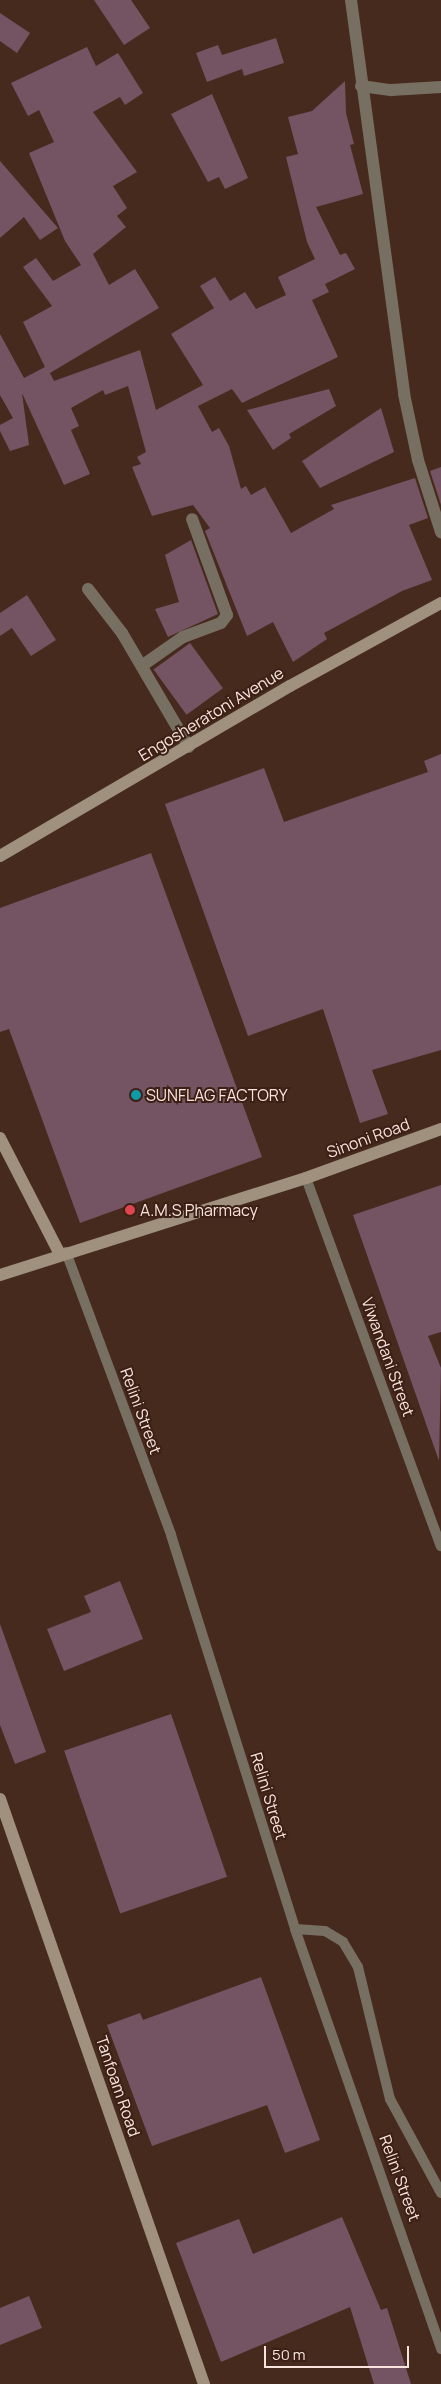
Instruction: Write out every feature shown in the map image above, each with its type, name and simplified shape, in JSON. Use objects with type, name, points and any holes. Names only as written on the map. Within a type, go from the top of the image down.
[{"type":"street","points":[[351,0],[361,86],[404,394],[425,486],[441,532]]},
{"type":"street","points":[[361,86],[398,90],[441,87]]},
{"type":"street","points":[[143,665],[183,637],[221,623],[227,615],[192,519]]},
{"type":"street","points":[[88,589],[143,665],[189,747]]},
{"type":"street","name":"Engosheratoni Avenue","points":[[0,856],[189,747],[290,686],[441,604]]},
{"type":"street","name":"Sinoni Road","points":[[0,1275],[63,1253],[306,1178],[441,1129]]},
{"type":"street","points":[[0,1138],[63,1253]]},
{"type":"street","name":"Tanfoam Road","points":[[0,1799],[204,2384]]},
{"type":"lane","name":"Viwandani Street","points":[[306,1178],[441,1546]]},
{"type":"lane","name":"Relini Street","points":[[63,1253],[171,1535],[295,1929],[441,2349]]},
{"type":"lane","points":[[295,1929],[326,1931],[342,1942],[358,1966],[390,2099],[441,2193]]},
{"type":"building","points":[[94,0],[131,0],[150,28],[124,45]]},
{"type":"building","points":[[0,13],[30,33],[17,53],[0,41]]},
{"type":"building","points":[[276,38],[284,63],[244,76],[242,69],[207,82],[196,53],[218,45],[222,55]]},
{"type":"building","points":[[87,47],[96,66],[118,53],[143,93],[125,105],[120,97],[93,112],[137,172],[113,186],[127,208],[117,216],[126,227],[93,254],[109,285],[135,269],[159,308],[50,373],[54,381],[140,350],[156,410],[203,385],[171,334],[214,308],[200,286],[215,277],[230,301],[245,292],[256,309],[286,295],[278,277],[315,259],[307,242],[286,157],[298,154],[288,117],[312,111],[345,81],[346,113],[354,144],[350,145],[363,194],[316,207],[340,255],[346,253],[355,269],[325,284],[329,292],[312,300],[338,357],[242,403],[232,389],[198,406],[212,432],[219,428],[229,446],[241,489],[246,486],[251,495],[265,487],[291,533],[334,509],[331,505],[415,478],[428,518],[409,525],[432,580],[402,591],[324,633],[327,639],[293,662],[273,622],[247,636],[205,531],[210,528],[193,505],[152,516],[132,467],[141,464],[137,457],[146,452],[128,386],[105,395],[103,390],[71,408],[79,426],[71,430],[90,474],[64,485],[22,393],[29,445],[10,451],[0,431],[0,425],[13,418],[0,395],[0,334],[24,378],[45,367],[23,322],[52,306],[23,267],[36,258],[53,281],[81,265],[65,241],[29,153],[54,142],[39,110],[28,116],[11,83]]},
{"type":"building","points":[[212,94],[248,178],[225,189],[219,177],[208,182],[171,114]]},
{"type":"building","points":[[0,161],[58,228],[40,240],[24,217],[0,238]]},
{"type":"building","points":[[329,389],[336,406],[289,434],[291,438],[273,450],[247,410]]},
{"type":"building","points":[[381,408],[394,452],[320,488],[302,461]]},
{"type":"building","points":[[441,467],[441,505],[430,471]]},
{"type":"building","points":[[191,540],[218,614],[168,637],[155,609],[179,602],[165,555]]},
{"type":"building","points":[[27,595],[56,640],[31,656],[12,628],[0,636],[0,613]]},
{"type":"building","points":[[190,643],[223,688],[187,715],[154,669]]},
{"type":"building","points":[[441,754],[441,1050],[372,1070],[388,1114],[360,1123],[323,1009],[248,1036],[165,804],[264,768],[284,822],[428,772],[424,761]]},
{"type":"building","name":"SUNFLAG FACTORY","points":[[151,853],[262,1157],[80,1223],[9,1029],[0,1032],[0,908]]},
{"type":"building","points":[[441,1185],[441,1332],[428,1336],[441,1368],[439,1461],[353,1215]]},
{"type":"building","points":[[120,1581],[143,1639],[64,1671],[47,1629],[91,1612],[84,1596]]},
{"type":"building","points":[[0,1624],[46,1752],[15,1764],[0,1725]]},
{"type":"building","points":[[171,1714],[227,1877],[120,1913],[64,1751]]},
{"type":"building","points":[[261,1977],[320,2140],[285,2153],[267,2105],[152,2146],[107,2025],[140,2013],[143,2020]]},
{"type":"building","points":[[342,2217],[381,2310],[387,2308],[411,2384],[374,2384],[350,2307],[221,2362],[176,2243],[239,2219],[253,2254]]},
{"type":"building","points":[[29,2296],[42,2328],[0,2345],[0,2308]]},
{"type":"place","name":"SUNFLAG FACTORY","points":[[136,1095]]},
{"type":"place","name":"A.M.S Pharmacy","points":[[130,1210]]}]
